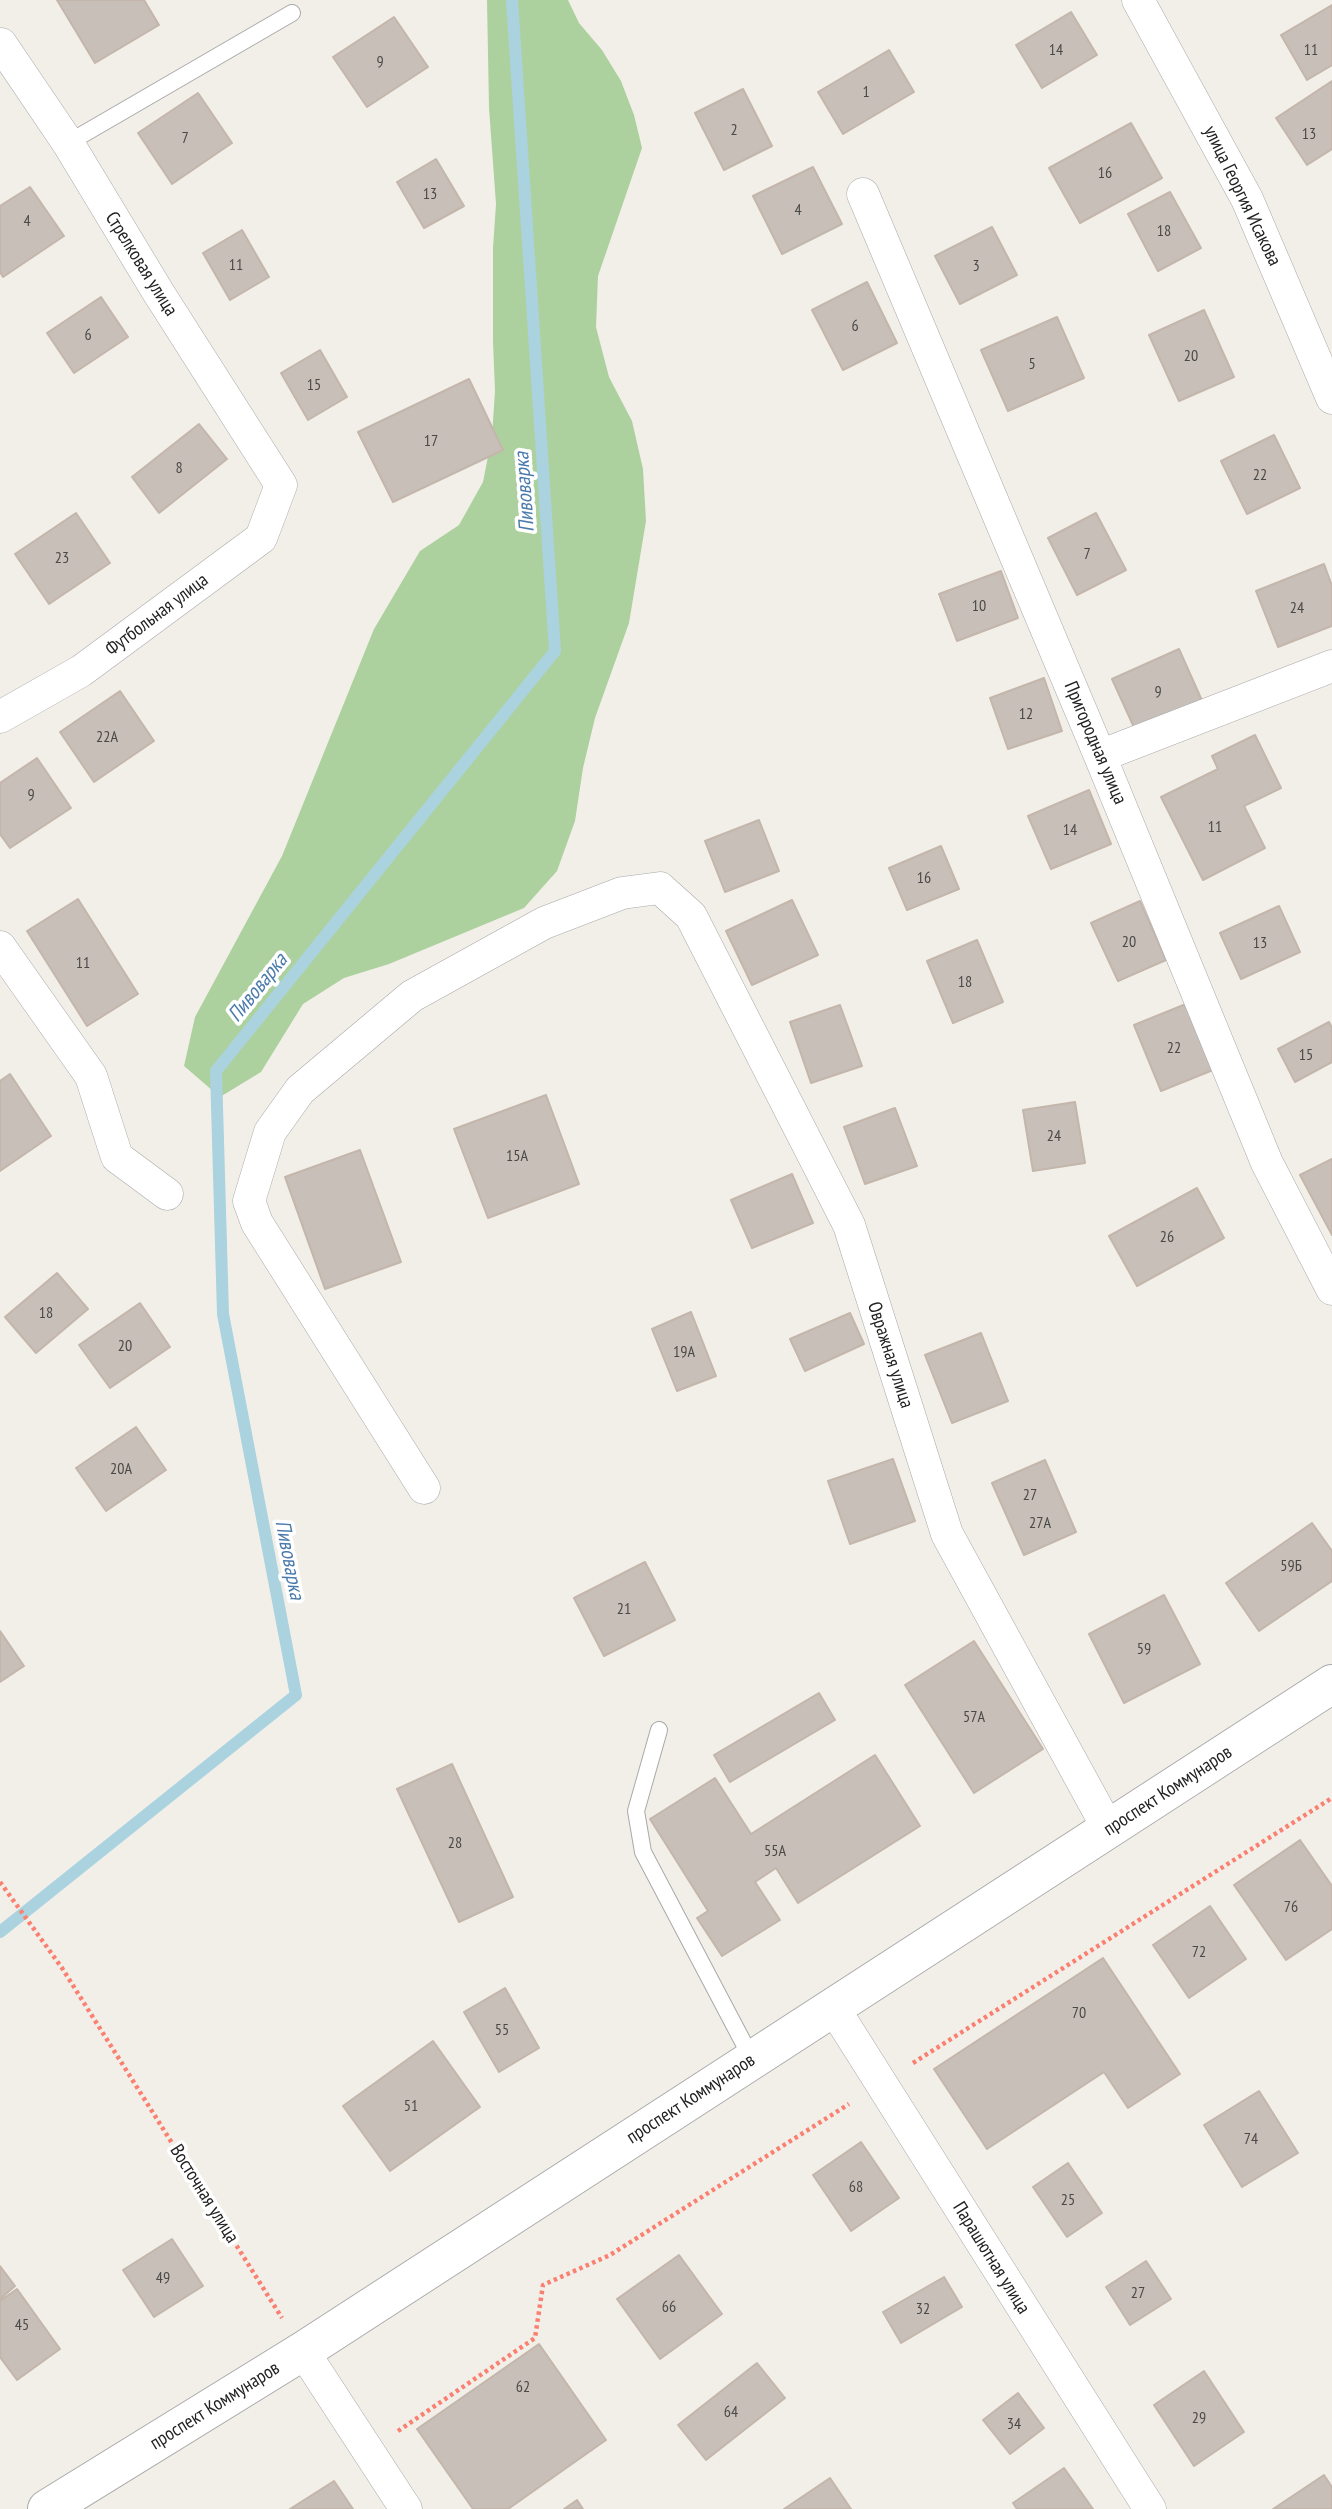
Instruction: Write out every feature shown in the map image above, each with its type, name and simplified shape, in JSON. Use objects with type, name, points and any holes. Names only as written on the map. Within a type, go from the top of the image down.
[{"type":"street","name":"улица Георгия Исакова","points":[[1138,0],[1248,199],[1332,398]]},
{"type":"street","name":"Стрелковая улица","points":[[2,44],[68,144],[281,485]]},
{"type":"street","name":"Пригородная улица","points":[[863,194],[1100,756],[1267,1163],[1332,1289]]},
{"type":"street","name":"Футбольная улица","points":[[0,716],[81,671],[261,538],[281,485]]},
{"type":"street","points":[[1100,756],[1332,666]]},
{"type":"street","name":"Овражная улица","points":[[424,1488],[257,1223],[248,1201],[271,1132],[300,1090],[412,996],[544,923],[622,893],[660,888],[691,916],[849,1225],[947,1534],[1109,1830]]},
{"type":"street","points":[[0,947],[91,1076],[117,1157],[167,1194]]},
{"type":"street","name":"проспект Коммунаров","points":[[47,2509],[303,2351],[1332,1684]]},
{"type":"street","name":"Парашютная улица","points":[[833,2007],[1150,2509]]},
{"type":"street","points":[[303,2351],[406,2509]]},
{"type":"lane","points":[[68,144],[292,13]]},
{"type":"lane","points":[[659,1730],[636,1811],[643,1852],[752,2059]]},
{"type":"path","points":[[368,2451],[535,2338],[542,2285],[610,2255],[1332,1798]]},
{"type":"path","name":"Восточная улица","points":[[0,1882],[62,1968],[303,2351]]},
{"type":"green space","points":[[487,0],[568,0],[579,23],[602,50],[621,81],[634,115],[642,148],[598,276],[596,327],[609,377],[632,421],[643,469],[646,521],[629,623],[595,718],[583,768],[575,821],[557,871],[524,908],[389,964],[344,978],[303,1004],[261,1072],[220,1097],[184,1066],[195,1017],[282,856],[374,629],[420,551],[459,525],[483,482],[492,436],[495,391],[493,248],[496,204],[489,108]]},
{"type":"building","points":[[57,0],[144,0],[159,25],[95,63]]},
{"type":"building","points":[[1332,5],[1332,65],[1307,80],[1281,35]]},
{"type":"building","points":[[1071,12],[1097,55],[1042,88],[1016,45]]},
{"type":"building","points":[[394,17],[428,67],[367,107],[333,57]]},
{"type":"building","points":[[889,50],[914,92],[843,134],[818,92]]},
{"type":"building","points":[[1332,81],[1332,149],[1307,165],[1276,118]]},
{"type":"building","points":[[743,89],[772,146],[724,170],[695,113]]},
{"type":"building","points":[[198,93],[232,143],[172,184],[138,133]]},
{"type":"building","points":[[1131,123],[1162,178],[1080,223],[1049,168]]},
{"type":"building","points":[[436,159],[464,206],[424,228],[397,182]]},
{"type":"building","points":[[813,167],[842,224],[782,254],[753,196]]},
{"type":"building","points":[[30,187],[64,236],[3,277],[0,272],[0,206]]},
{"type":"building","points":[[1170,192],[1201,248],[1158,271],[1128,214]]},
{"type":"building","points":[[992,227],[1017,275],[960,304],[935,256]]},
{"type":"building","points":[[242,230],[269,277],[230,300],[203,253]]},
{"type":"building","points":[[867,282],[897,343],[843,370],[812,310]]},
{"type":"building","points":[[101,297],[128,337],[74,373],[47,333]]},
{"type":"building","points":[[1204,310],[1234,377],[1179,401],[1149,335]]},
{"type":"building","points":[[1057,317],[1084,378],[1008,411],[981,350]]},
{"type":"building","points":[[320,350],[347,397],[308,420],[281,373]]},
{"type":"building","points":[[469,379],[503,450],[393,502],[358,432]]},
{"type":"building","points":[[199,424],[227,459],[159,513],[132,477]]},
{"type":"building","points":[[1274,435],[1300,488],[1247,514],[1221,461]]},
{"type":"building","points":[[76,513],[110,563],[49,604],[15,554]]},
{"type":"building","points":[[1096,513],[1126,570],[1077,595],[1048,538]]},
{"type":"building","points":[[1324,564],[1332,586],[1332,626],[1278,647],[1256,591]]},
{"type":"building","points":[[1001,571],[1018,618],[957,641],[939,594]]},
{"type":"building","points":[[1179,649],[1204,705],[1137,734],[1112,679]]},
{"type":"building","points":[[1044,678],[1062,731],[1008,749],[990,698]]},
{"type":"building","points":[[120,691],[154,741],[94,782],[60,732]]},
{"type":"building","points":[[1255,735],[1281,788],[1244,806],[1265,848],[1203,880],[1161,797],[1218,769],[1212,756]]},
{"type":"building","points":[[37,758],[71,808],[10,848],[0,834],[0,783]]},
{"type":"building","points":[[1089,790],[1111,844],[1051,869],[1028,816]]},
{"type":"building","points":[[759,820],[779,871],[725,892],[705,841]]},
{"type":"building","points":[[941,846],[959,889],[907,910],[889,868]]},
{"type":"building","points":[[78,899],[138,994],[87,1026],[27,931]]},
{"type":"building","points":[[792,900],[818,955],[752,985],[726,931]]},
{"type":"building","points":[[1140,901],[1166,960],[1118,981],[1091,923]]},
{"type":"building","points":[[1279,906],[1300,952],[1241,979],[1220,933]]},
{"type":"building","points":[[977,940],[1003,1002],[953,1023],[927,961]]},
{"type":"building","points":[[1186,1004],[1213,1070],[1161,1091],[1134,1025]]},
{"type":"building","points":[[840,1005],[862,1066],[811,1083],[790,1022]]},
{"type":"building","points":[[1329,1022],[1332,1028],[1332,1062],[1295,1082],[1278,1049]]},
{"type":"building","points":[[10,1074],[51,1136],[0,1171],[0,1081]]},
{"type":"building","points":[[546,1095],[579,1184],[488,1218],[454,1129]]},
{"type":"building","points":[[1075,1102],[1085,1163],[1033,1171],[1023,1110]]},
{"type":"building","points":[[895,1108],[917,1166],[865,1184],[844,1127]]},
{"type":"building","points":[[360,1150],[401,1262],[325,1289],[285,1177]]},
{"type":"building","points":[[1332,1159],[1332,1235],[1300,1175]]},
{"type":"building","points":[[792,1174],[813,1223],[752,1248],[731,1200]]},
{"type":"building","points":[[1197,1188],[1224,1238],[1137,1286],[1109,1236]]},
{"type":"building","points":[[57,1273],[88,1309],[36,1353],[5,1317]]},
{"type":"building","points":[[140,1303],[170,1347],[110,1388],[79,1345]]},
{"type":"building","points":[[691,1312],[716,1376],[677,1391],[652,1329]]},
{"type":"building","points":[[850,1313],[864,1344],[805,1371],[790,1339]]},
{"type":"building","points":[[981,1333],[1008,1401],[952,1423],[925,1355]]},
{"type":"building","points":[[136,1427],[166,1470],[106,1511],[76,1468]]},
{"type":"building","points":[[893,1459],[915,1521],[850,1544],[828,1481]]},
{"type":"building","points":[[1045,1460],[1076,1532],[1024,1555],[992,1483]]},
{"type":"building","points":[[1312,1523],[1332,1551],[1332,1581],[1259,1631],[1226,1583]]},
{"type":"building","points":[[645,1562],[675,1620],[604,1656],[574,1598]]},
{"type":"building","points":[[1164,1595],[1200,1664],[1124,1703],[1089,1634]]},
{"type":"building","points":[[0,1631],[24,1666],[0,1682]]},
{"type":"building","points":[[974,1641],[1043,1749],[974,1793],[905,1685]]},
{"type":"building","points":[[819,1693],[835,1720],[730,1782],[714,1755]]},
{"type":"building","points":[[875,1755],[920,1826],[798,1903],[776,1868],[755,1882],[780,1920],[722,1956],[697,1918],[708,1911],[650,1819],[715,1778],[751,1834]]},
{"type":"building","points":[[452,1764],[513,1897],[459,1922],[397,1789]]},
{"type":"building","points":[[1300,1840],[1332,1886],[1332,1929],[1286,1960],[1234,1885]]},
{"type":"building","points":[[1210,1906],[1246,1959],[1189,1998],[1153,1945]]},
{"type":"building","points":[[1103,1958],[1180,2074],[1128,2108],[1104,2072],[987,2149],[934,2069]]},
{"type":"building","points":[[505,1988],[539,2048],[499,2072],[464,2012]]},
{"type":"building","points":[[433,2041],[480,2107],[390,2171],[343,2106]]},
{"type":"building","points":[[1259,2091],[1298,2153],[1242,2187],[1204,2125]]},
{"type":"building","points":[[861,2142],[899,2198],[851,2231],[813,2175]]},
{"type":"building","points":[[1068,2163],[1102,2213],[1067,2237],[1033,2187]]},
{"type":"building","points":[[172,2239],[203,2286],[154,2317],[123,2270]]},
{"type":"building","points":[[679,2255],[722,2314],[660,2359],[617,2299]]},
{"type":"building","points":[[1146,2261],[1171,2299],[1130,2325],[1106,2287]]},
{"type":"building","points":[[0,2266],[15,2286],[0,2299]]},
{"type":"building","points":[[944,2277],[962,2307],[901,2343],[883,2312]]},
{"type":"building","points":[[17,2289],[60,2349],[17,2380],[0,2357],[0,2301]]},
{"type":"building","points":[[539,2344],[606,2440],[508,2509],[473,2509],[417,2429]]},
{"type":"building","points":[[757,2363],[785,2398],[706,2460],[678,2425]]},
{"type":"building","points":[[1204,2371],[1244,2432],[1194,2466],[1154,2405]]},
{"type":"building","points":[[1018,2393],[1044,2428],[1010,2454],[983,2420]]},
{"type":"building","points":[[1064,2468],[1093,2509],[1017,2509],[1013,2503]]},
{"type":"building","points":[[1324,2475],[1332,2487],[1332,2509],[1273,2509]]},
{"type":"building","points":[[830,2478],[851,2509],[784,2509]]},
{"type":"building","points":[[334,2481],[353,2509],[290,2509]]},
{"type":"building","points":[[577,2500],[583,2509],[564,2509]]},
{"type":"waterway","name":"Пивоварка","points":[[0,1932],[296,1695],[223,1314],[216,1071],[555,651],[512,0]]}]
